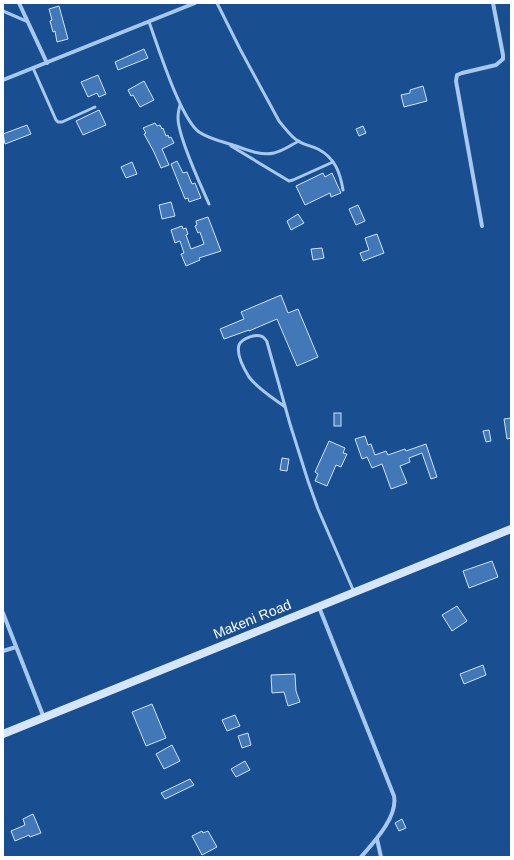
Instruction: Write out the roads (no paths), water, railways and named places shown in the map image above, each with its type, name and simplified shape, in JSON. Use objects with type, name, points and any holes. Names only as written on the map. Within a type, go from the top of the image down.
[{"type":"main road","name":"Makeni Road","points":[[3,734],[511,529]]},
{"type":"street","points":[[19,3],[26,21],[47,63]]},
{"type":"street","points":[[3,80],[195,3]]},
{"type":"street","points":[[482,226],[456,81],[457,75],[496,65],[503,59],[493,3]]},
{"type":"street","points":[[318,606],[394,796],[395,807],[377,839],[361,857]]},
{"type":"street","points":[[3,613],[44,718]]},
{"type":"street","points":[[3,651],[16,647]]},
{"type":"street","points":[[377,839],[381,857]]},
{"type":"lane","points":[[217,3],[229,29],[268,101],[286,130],[299,141],[326,154],[340,172],[343,190]]},
{"type":"lane","points":[[3,11],[26,21]]},
{"type":"lane","points":[[149,22],[180,105],[198,131],[226,143],[245,149],[270,154],[279,152],[299,141]]},
{"type":"lane","points":[[32,68],[58,122],[62,122],[95,107]]},
{"type":"lane","points":[[180,105],[178,123],[184,144],[209,204]]},
{"type":"lane","points":[[226,143],[289,181],[333,162]]},
{"type":"lane","points":[[285,407],[250,378],[242,365],[239,352],[239,344],[243,340],[258,335],[264,337],[267,342],[285,407],[318,509],[354,592]]}]
